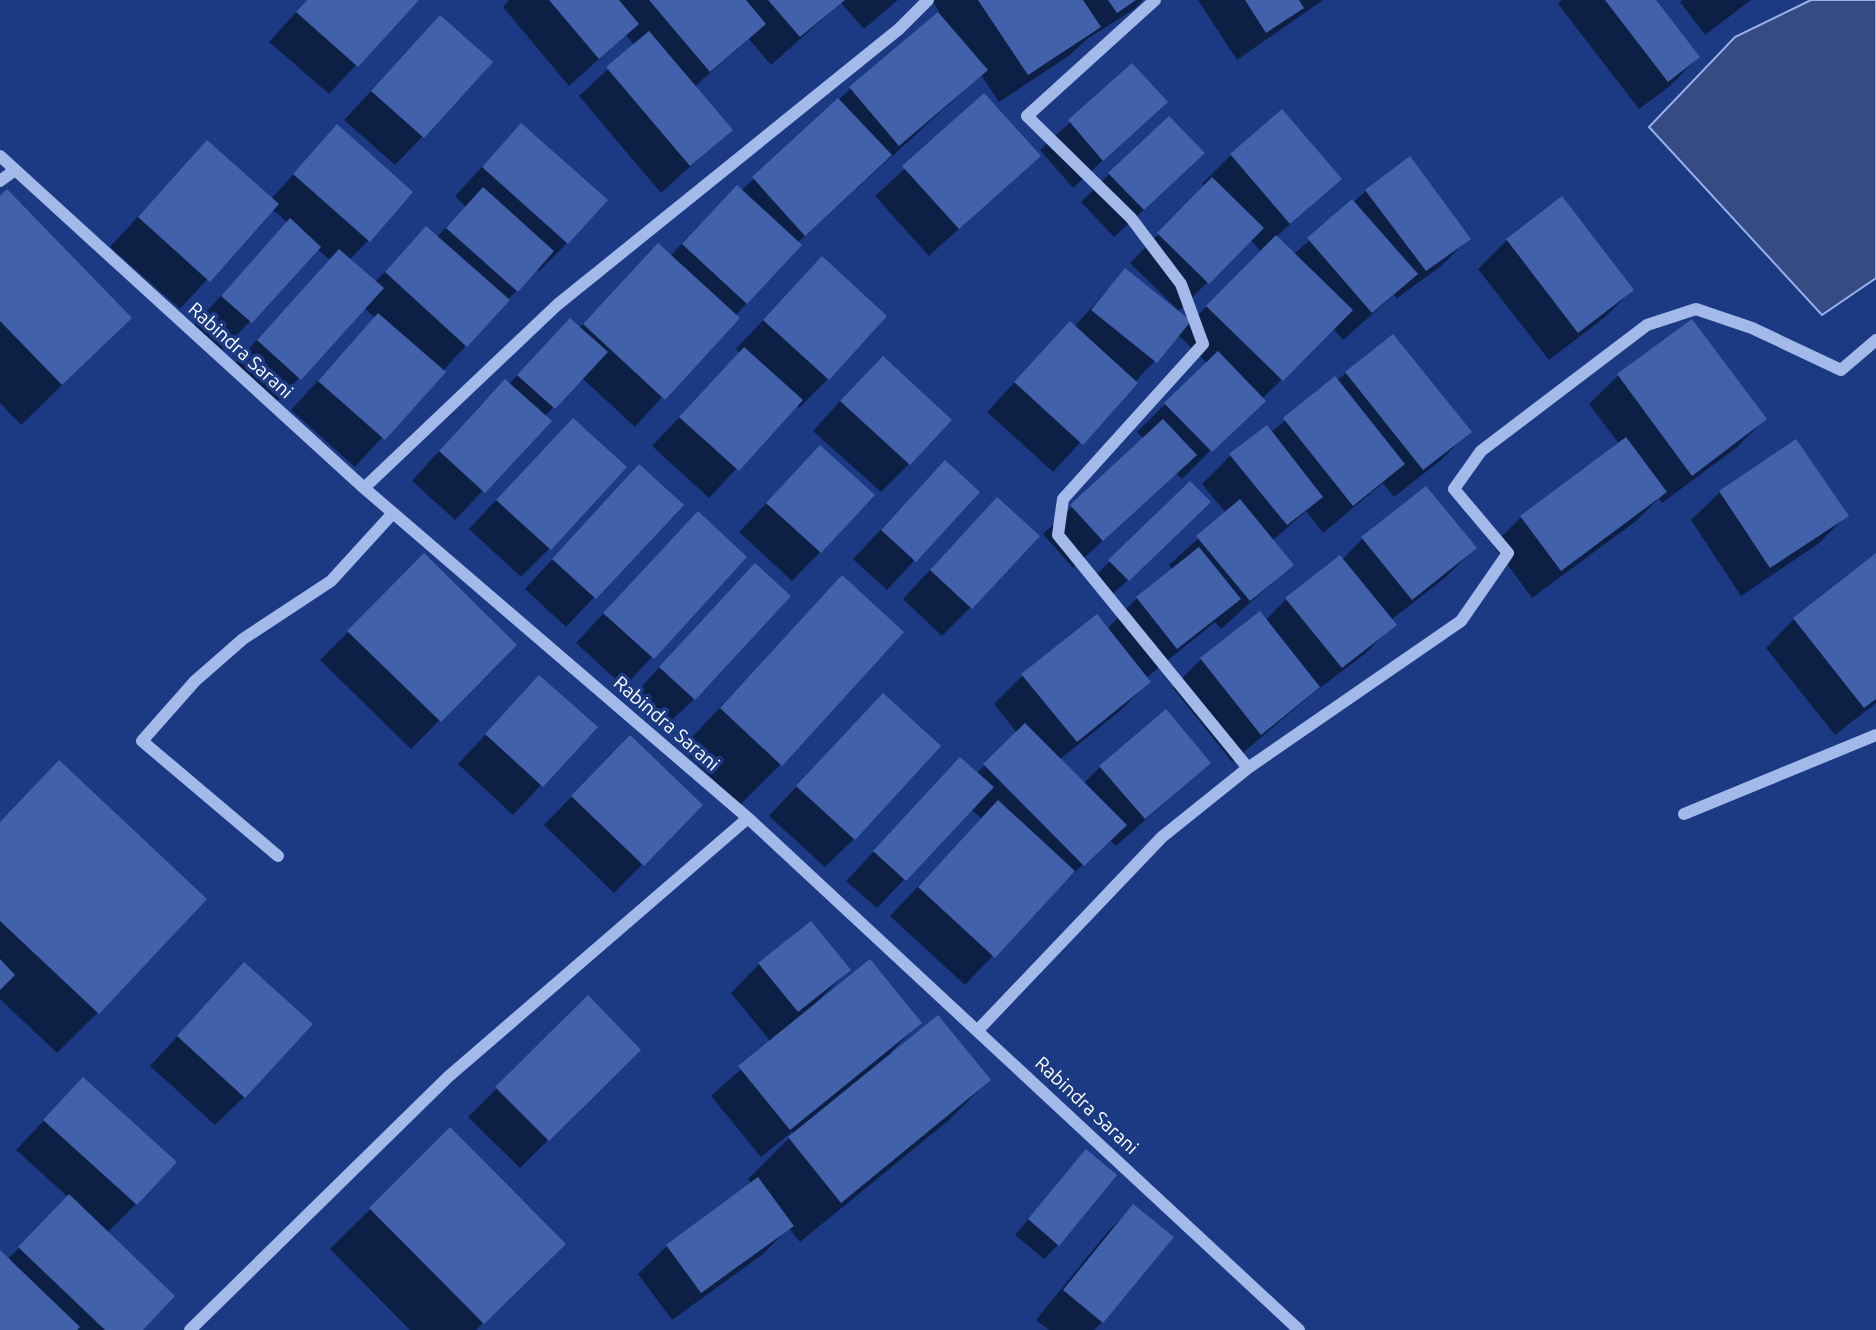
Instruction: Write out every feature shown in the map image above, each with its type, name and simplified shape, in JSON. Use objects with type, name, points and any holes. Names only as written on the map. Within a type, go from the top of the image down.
[{"type":"street","points":[[364,488],[557,305],[900,29],[928,0]]},
{"type":"street","points":[[1155,0],[1027,116],[1131,218],[1181,285],[1203,344],[1063,499],[1058,535],[1248,768]]},
{"type":"street","name":"Rabindra Sarani","points":[[0,156],[364,488],[748,818],[1299,1330]]},
{"type":"street","points":[[0,181],[15,170]]},
{"type":"street","points":[[978,1030],[1162,837],[1248,768],[1461,621],[1508,553],[1454,489],[1481,450],[1647,325],[1696,309],[1752,328],[1841,370],[1876,340]]},
{"type":"street","points":[[278,856],[142,741],[195,681],[243,639],[331,580],[393,513]]},
{"type":"street","points":[[1684,814],[1876,735]]},
{"type":"street","points":[[194,1329],[448,1077],[748,818]]},
{"type":"water","points":[[1811,0],[1876,0],[1876,278],[1822,315],[1649,127],[1735,37]]},
{"type":"building","points":[[307,0],[419,0],[358,67],[296,12]]},
{"type":"building","points":[[549,0],[619,0],[639,24],[599,59]]},
{"type":"building","points":[[649,0],[746,0],[766,24],[710,72]]},
{"type":"building","points":[[768,0],[845,0],[800,37]]},
{"type":"building","points":[[978,0],[1083,0],[1101,27],[1028,75]]},
{"type":"building","points":[[1108,0],[1136,0],[1117,13]]},
{"type":"building","points":[[1245,0],[1299,0],[1304,8],[1266,33]]},
{"type":"building","points":[[1605,0],[1656,0],[1700,57],[1668,82]]},
{"type":"building","points":[[938,12],[988,70],[899,146],[849,87]]},
{"type":"building","points":[[440,15],[493,62],[424,138],[371,91]]},
{"type":"building","points":[[649,31],[733,130],[690,166],[606,67]]},
{"type":"building","points":[[1132,63],[1168,102],[1103,161],[1068,120]]},
{"type":"building","points":[[984,93],[1041,156],[959,229],[902,166]]},
{"type":"building","points":[[838,98],[892,155],[805,236],[752,177]]},
{"type":"building","points":[[1282,109],[1342,179],[1290,224],[1230,154]]},
{"type":"building","points":[[1169,116],[1205,153],[1144,210],[1108,173]]},
{"type":"building","points":[[521,123],[608,200],[568,244],[482,167]]},
{"type":"building","points":[[337,124],[413,192],[370,242],[293,174]]},
{"type":"building","points":[[207,140],[279,204],[210,282],[138,217]]},
{"type":"building","points":[[1410,156],[1471,239],[1426,271],[1365,190]]},
{"type":"building","points":[[1212,177],[1264,228],[1209,284],[1157,233]]},
{"type":"building","points":[[737,185],[802,245],[747,304],[682,244]]},
{"type":"building","points":[[483,187],[554,251],[518,292],[446,228]]},
{"type":"building","points":[[7,189],[132,318],[62,385],[0,321],[0,196]]},
{"type":"building","points":[[1562,196],[1634,290],[1578,333],[1506,239]]},
{"type":"building","points":[[1352,199],[1418,274],[1372,313],[1307,238]]},
{"type":"building","points":[[290,218],[321,247],[252,323],[221,296]]},
{"type":"building","points":[[426,226],[510,300],[467,347],[385,272]]},
{"type":"building","points":[[1276,235],[1353,310],[1283,381],[1206,306]]},
{"type":"building","points":[[658,243],[740,318],[665,400],[583,324]]},
{"type":"building","points":[[339,249],[384,288],[301,380],[257,340]]},
{"type":"building","points":[[822,256],[887,316],[829,380],[763,320]]},
{"type":"building","points":[[1125,268],[1191,321],[1157,363],[1091,310]]},
{"type":"building","points":[[378,313],[446,372],[385,440],[318,381]]},
{"type":"building","points":[[570,318],[608,352],[555,409],[517,375]]},
{"type":"building","points":[[1692,319],[1767,419],[1692,476],[1617,374]]},
{"type":"building","points":[[1070,321],[1138,383],[1083,445],[1014,382]]},
{"type":"building","points":[[1393,334],[1472,432],[1423,470],[1345,372]]},
{"type":"building","points":[[744,347],[803,400],[739,471],[679,417]]},
{"type":"building","points":[[1218,351],[1266,401],[1212,452],[1164,403]]},
{"type":"building","points":[[883,356],[952,420],[910,465],[840,401]]},
{"type":"building","points":[[1335,376],[1405,464],[1353,506],[1283,418]]},
{"type":"building","points":[[505,379],[552,421],[485,493],[439,451]]},
{"type":"building","points":[[573,418],[627,467],[551,550],[496,500]]},
{"type":"building","points":[[1163,419],[1197,455],[1103,541],[1070,505]]},
{"type":"building","points":[[1267,425],[1323,497],[1287,525],[1229,454]]},
{"type":"building","points":[[1626,437],[1667,492],[1561,571],[1520,516]]},
{"type":"building","points":[[1796,439],[1849,516],[1770,568],[1719,491]]},
{"type":"building","points":[[820,445],[875,495],[821,553],[766,503]]},
{"type":"building","points":[[945,460],[980,492],[916,562],[881,530]]},
{"type":"building","points":[[639,464],[684,505],[596,599],[552,559]]},
{"type":"building","points":[[1190,481],[1211,502],[1129,581],[1108,560]]},
{"type":"building","points":[[1426,486],[1477,548],[1412,600],[1361,537]]},
{"type":"building","points":[[997,497],[1040,536],[972,609],[930,570]]},
{"type":"building","points":[[1240,499],[1294,565],[1250,601],[1196,536]]},
{"type":"building","points":[[698,511],[747,557],[654,659],[603,613]]},
{"type":"building","points":[[1199,547],[1241,599],[1177,649],[1136,597]]},
{"type":"building","points":[[424,553],[517,645],[441,722],[347,631]]},
{"type":"building","points":[[1876,553],[1876,699],[1864,708],[1793,618]]},
{"type":"building","points":[[1340,555],[1397,625],[1342,668],[1285,598]]},
{"type":"building","points":[[755,563],[791,596],[695,700],[659,667]]},
{"type":"building","points":[[842,575],[904,632],[782,766],[720,708]]},
{"type":"building","points":[[1260,611],[1320,687],[1261,735],[1200,658]]},
{"type":"building","points":[[1097,614],[1151,682],[1077,742],[1021,674]]},
{"type":"building","points":[[539,675],[598,727],[543,787],[485,734]]},
{"type":"building","points":[[883,693],[941,746],[855,840],[796,786]]},
{"type":"building","points":[[1166,709],[1211,763],[1145,819],[1099,766]]},
{"type":"building","points":[[1025,723],[1127,825],[1084,866],[983,764]]},
{"type":"building","points":[[630,735],[703,805],[644,866],[571,796]]},
{"type":"building","points":[[960,757],[994,787],[906,881],[873,851]]},
{"type":"building","points":[[59,760],[207,899],[99,1014],[0,921],[0,822]]},
{"type":"building","points":[[998,800],[1075,871],[995,958],[918,887]]},
{"type":"building","points":[[811,921],[851,970],[798,1012],[758,963]]},
{"type":"building","points":[[0,959],[15,975],[0,990]]},
{"type":"building","points":[[870,959],[922,1023],[790,1130],[738,1066]]},
{"type":"building","points":[[244,962],[313,1024],[245,1098],[177,1036]]},
{"type":"building","points":[[588,995],[641,1050],[549,1141],[495,1087]]},
{"type":"building","points":[[938,1015],[991,1080],[841,1203],[788,1137]]},
{"type":"building","points":[[83,1077],[177,1162],[137,1205],[43,1120]]},
{"type":"building","points":[[450,1127],[566,1244],[484,1324],[369,1208]]},
{"type":"building","points":[[1086,1149],[1117,1175],[1059,1246],[1028,1219]]},
{"type":"building","points":[[758,1177],[794,1226],[701,1293],[666,1245]]},
{"type":"building","points":[[69,1194],[175,1296],[143,1330],[105,1330],[18,1247]]},
{"type":"building","points":[[1133,1204],[1174,1237],[1103,1323],[1063,1290]]},
{"type":"building","points":[[0,1250],[80,1327],[77,1330],[0,1330]]}]
